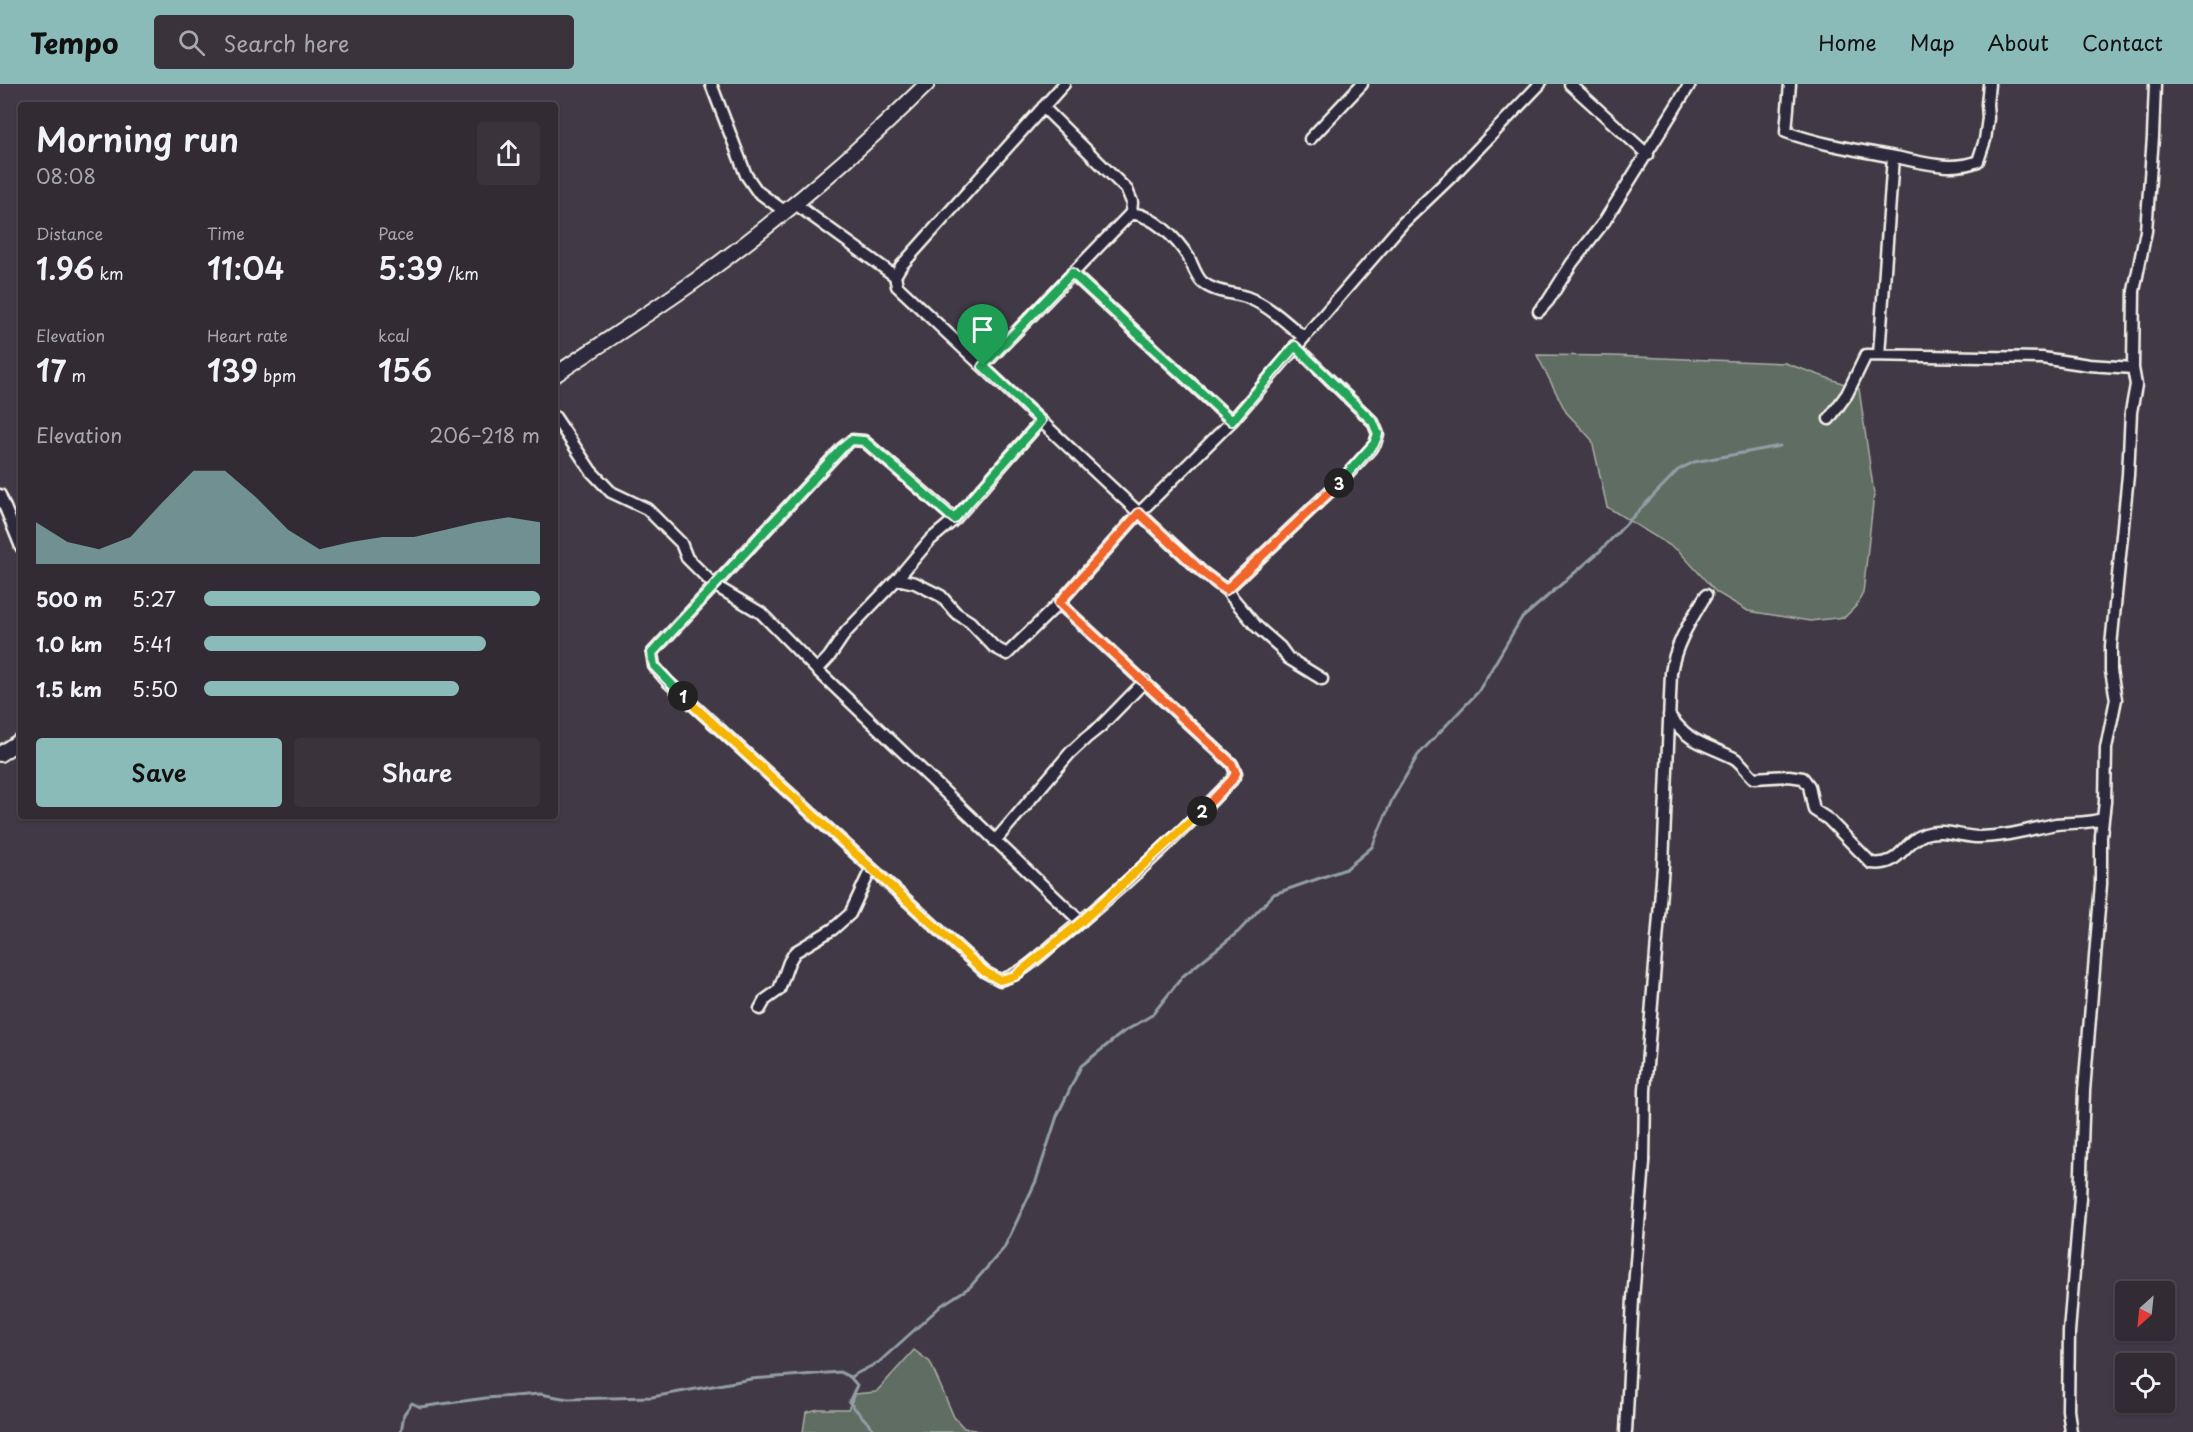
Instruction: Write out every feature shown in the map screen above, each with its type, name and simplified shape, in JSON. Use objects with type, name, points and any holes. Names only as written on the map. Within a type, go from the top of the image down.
[{"type":"main road","points":[[558,373],[706,273],[852,154],[927,84]]},
{"type":"main road","points":[[0,754],[18,742]]},
{"type":"street","points":[[711,84],[746,175],[757,191],[789,207],[895,276]]},
{"type":"street","points":[[1064,84],[901,266],[895,276],[897,286],[1202,572],[1226,590],[1256,626],[1280,647],[1288,658],[1322,679]]},
{"type":"street","points":[[1310,139],[1362,84]]},
{"type":"street","points":[[897,579],[915,583],[941,596],[956,613],[970,622],[994,647],[1007,654],[1059,603],[1139,513],[1232,421],[1403,223],[1455,173],[1540,84]]},
{"type":"street","points":[[1570,84],[1648,154]]},
{"type":"street","points":[[1539,311],[1572,263],[1593,238],[1690,84]]},
{"type":"street","points":[[1790,84],[1786,132],[1811,141],[1857,152],[1935,165],[1968,165],[1978,160],[1985,140],[1989,84]]},
{"type":"street","points":[[2071,1432],[2068,1410],[2069,1332],[2080,1198],[2084,1091],[2101,884],[2106,748],[2116,699],[2111,671],[2111,646],[2128,475],[2131,412],[2136,392],[2136,375],[2133,368],[2134,291],[2146,231],[2155,84]]},
{"type":"street","points":[[983,366],[1131,213],[1132,202],[1127,190],[1043,107]]},
{"type":"street","points":[[1879,355],[1893,157]]},
{"type":"street","points":[[1131,213],[1139,214],[1172,236],[1188,258],[1200,281],[1212,289],[1254,301],[1274,312],[1303,337]]},
{"type":"street","points":[[1072,273],[1232,421]]},
{"type":"street","points":[[1226,590],[1346,477],[1374,444],[1378,434],[1373,422],[1295,346]]},
{"type":"street","points":[[1829,419],[1847,394],[1866,355],[2042,358],[2089,365],[2133,368]]},
{"type":"street","points":[[558,421],[597,478],[611,492],[647,509],[681,543],[687,558],[714,585],[761,613],[817,670],[1081,922]]},
{"type":"street","points":[[817,670],[846,632],[897,579],[930,540],[954,519],[1041,421]]},
{"type":"street","points":[[954,519],[864,441],[852,440],[842,448],[652,653],[654,666],[684,697],[985,972],[1000,980],[1015,976],[1081,922],[1192,821],[1236,773],[1232,764],[1059,603]]},
{"type":"street","points":[[0,495],[18,540]]},
{"type":"street","points":[[1626,1432],[1633,1299],[1644,1163],[1645,1090],[1663,866],[1672,662],[1683,634],[1706,595]]},
{"type":"street","points":[[995,841],[1070,753],[1101,726],[1145,681]]},
{"type":"street","points":[[1669,715],[1680,730],[1697,743],[1737,759],[1754,778],[1789,776],[1803,778],[1809,786],[1814,810],[1828,819],[1871,863],[1890,862],[1925,834],[1945,832],[1989,837],[2058,824],[2093,822],[2102,819]]},
{"type":"street","points":[[760,1009],[765,999],[779,990],[795,952],[810,941],[834,929],[850,914],[871,868]]},
{"type":"green space","points":[[1537,355],[1785,363],[1859,389],[1874,494],[1863,593],[1856,606],[1845,617],[1810,621],[1748,611],[1716,592],[1679,551],[1607,507],[1592,440],[1566,412]]},
{"type":"green space","points":[[914,1350],[930,1362],[954,1417],[964,1428],[984,1432],[803,1432],[806,1412],[819,1409],[848,1409],[855,1394],[876,1392]]},
{"type":"waterway","points":[[850,1377],[879,1362],[942,1305],[970,1287],[1004,1248],[1036,1181],[1057,1116],[1081,1066],[1122,1033],[1152,1015],[1183,976],[1238,932],[1274,894],[1346,869],[1372,847],[1392,800],[1418,755],[1478,692],[1521,619],[1600,551],[1678,470],[1694,462],[1780,446]]},
{"type":"waterway","points":[[401,1432],[404,1414],[412,1403],[420,1407],[486,1398],[540,1394],[568,1399],[652,1397],[751,1379],[840,1372],[850,1377],[857,1385],[849,1402],[876,1432]]},
{"type":"route","points":[[1072,273],[1232,421],[1295,346],[1373,422],[1378,434],[1374,444],[1346,477],[1226,590],[1202,572],[1139,513],[1059,603],[1232,764],[1236,773],[1192,821],[1081,922],[1015,976],[1000,980],[985,972],[667,681],[654,666],[652,653],[842,448],[852,440],[864,441],[954,519],[1041,421],[983,366],[1072,273]]}]
